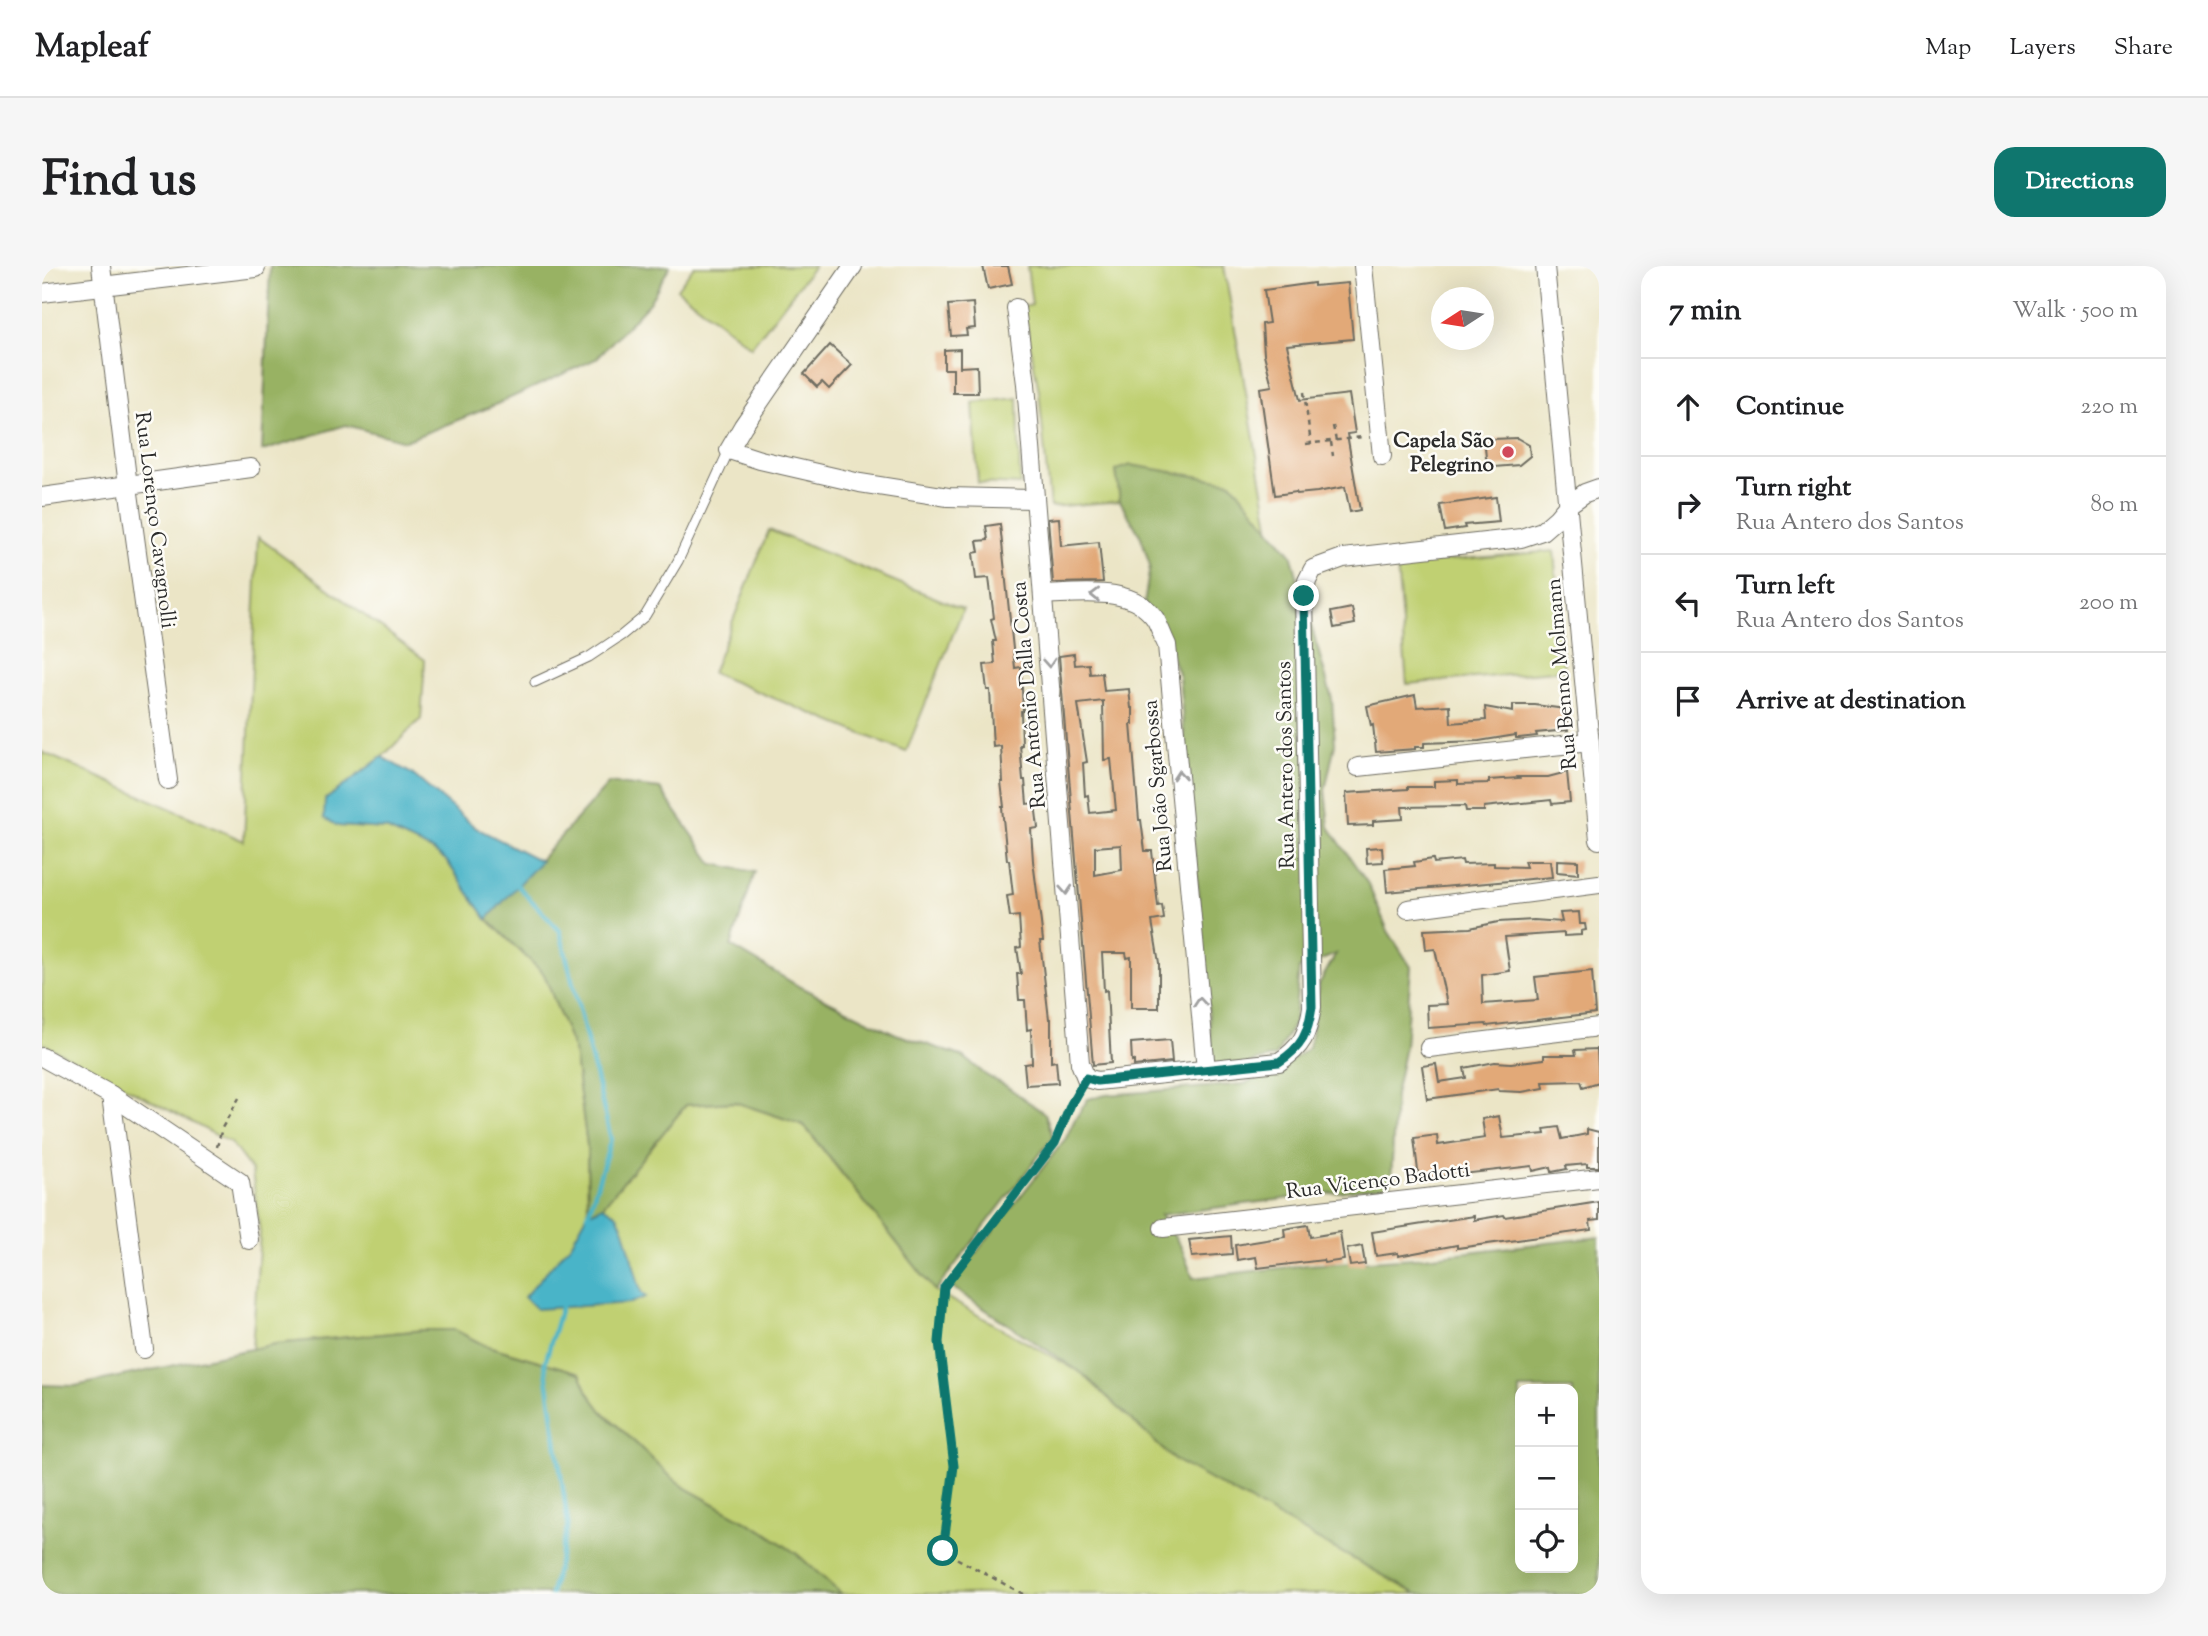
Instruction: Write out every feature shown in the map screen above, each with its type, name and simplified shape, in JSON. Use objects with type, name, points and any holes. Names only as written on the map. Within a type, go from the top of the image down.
[{"type":"street","name":"Rua Lorenço Cavagnolli","points":[[101,266],[168,780]]},
{"type":"street","points":[[853,266],[729,450],[769,463],[873,485],[948,497],[1034,499]]},
{"type":"street","points":[[1363,266],[1382,456]]},
{"type":"street","name":"Rua Benno Molmann","points":[[1545,266],[1599,840]]},
{"type":"street","points":[[42,293],[256,268]]},
{"type":"street","name":"Rua Antônio Dalla Costa","points":[[1016,308],[1026,384],[1080,1063],[1086,1078]]},
{"type":"street","points":[[42,497],[251,468]]},
{"type":"street","name":"Rua Antero dos Santos","points":[[1086,1078],[1097,1081],[1279,1062],[1293,1053],[1310,1025],[1312,1007],[1304,596],[1313,569],[1343,558],[1521,538],[1542,531],[1568,505],[1585,493],[1599,488]]},
{"type":"street","name":"Rua João Sgarbossa","points":[[1043,595],[1121,596],[1141,606],[1155,619],[1167,645],[1206,1070]]},
{"type":"street","points":[[1358,767],[1590,742]]},
{"type":"street","points":[[1408,909],[1599,884]]},
{"type":"street","points":[[1429,1048],[1599,1027]]},
{"type":"street","points":[[42,1057],[111,1095],[240,1182],[248,1240]]},
{"type":"street","points":[[111,1095],[144,1349]]},
{"type":"street","name":"Rua Vicenço Badotti","points":[[1163,1228],[1599,1178]]},
{"type":"lane","points":[[535,682],[589,657],[622,635],[645,615],[678,561],[729,450]]},
{"type":"path","points":[[1304,392],[1311,444]]},
{"type":"path","points":[[1333,426],[1336,441]]},
{"type":"path","points":[[1306,444],[1362,437]]},
{"type":"path","points":[[1331,442],[1333,456]]},
{"type":"path","points":[[1023,1594],[943,1551],[954,1466],[939,1342],[944,1287],[1055,1143],[1071,1104],[1086,1078]]},
{"type":"path","points":[[214,1164],[222,1128],[239,1098]]},
{"type":"green space","points":[[270,266],[670,266],[649,303],[596,359],[488,408],[405,441],[346,425],[262,451]]},
{"type":"green space","points":[[694,266],[814,266],[751,347],[677,289]]},
{"type":"green space","points":[[1027,266],[1224,266],[1270,531],[1231,482],[1116,470],[1120,501],[1050,507],[1039,391],[1023,307],[1032,305]]},
{"type":"green space","points":[[1018,398],[1020,485],[978,483],[973,403]]},
{"type":"green space","points":[[1131,465],[1231,482],[1291,554],[1332,699],[1335,744],[1325,790],[1329,827],[1368,884],[1388,931],[1411,967],[1405,1046],[1395,1095],[1391,1185],[1160,1215],[1181,1247],[1193,1278],[1307,1265],[1415,1258],[1599,1237],[1599,1594],[1417,1594],[1173,1459],[1083,1374],[950,1286],[1066,1138],[1088,1099],[1106,1095],[1244,1084],[1282,1067],[1309,1048],[1319,984],[1336,954],[1299,969],[1294,1023],[1276,1056],[1214,1073],[1179,676],[1159,623],[1144,605],[1150,566],[1141,537],[1120,501],[1116,470]]},
{"type":"green space","points":[[769,530],[963,609],[906,752],[712,673]]},
{"type":"green space","points":[[258,537],[425,660],[421,719],[382,757],[325,800],[338,826],[386,829],[432,850],[446,860],[487,919],[544,974],[574,1051],[587,1145],[588,1212],[603,1205],[686,1105],[735,1102],[803,1125],[935,1291],[1083,1374],[1173,1459],[1417,1594],[841,1594],[797,1554],[762,1530],[687,1489],[670,1476],[602,1411],[588,1392],[580,1373],[484,1345],[455,1330],[424,1330],[275,1344],[252,1349],[260,1233],[252,1171],[231,1143],[42,1043],[42,752],[244,841]]},
{"type":"green space","points":[[1554,551],[1564,670],[1407,684],[1397,565]]},
{"type":"green space","points":[[609,783],[660,789],[713,864],[755,872],[731,946],[800,987],[896,1034],[964,1057],[987,1076],[1005,1085],[1045,1114],[1053,1137],[935,1291],[804,1125],[735,1102],[686,1105],[603,1206],[588,1213],[587,1145],[574,1051],[544,974],[487,919]]},
{"type":"green space","points":[[424,1330],[455,1330],[484,1345],[580,1373],[588,1392],[602,1411],[670,1476],[687,1489],[762,1530],[797,1554],[841,1594],[42,1594],[42,1385],[75,1386],[275,1344]]},
{"type":"water","points":[[382,757],[412,774],[476,828],[541,861],[487,919],[446,860],[432,850],[386,829],[338,826],[324,818],[325,800]]},
{"type":"water","points":[[603,1206],[617,1215],[624,1230],[641,1292],[646,1297],[631,1303],[536,1309],[524,1297],[571,1244],[588,1213]]},
{"type":"building","points":[[983,266],[1008,266],[1012,284],[988,289]]},
{"type":"building","points":[[1314,283],[1314,286],[1348,283],[1353,339],[1287,345],[1300,400],[1349,394],[1355,433],[1347,434],[1360,510],[1350,512],[1345,487],[1275,495],[1260,388],[1272,386],[1264,354],[1262,324],[1269,323],[1264,290]]},
{"type":"building","points":[[973,303],[975,328],[966,329],[967,335],[951,336],[948,305]]},
{"type":"building","points":[[830,345],[852,365],[829,389],[822,382],[817,387],[804,374]]},
{"type":"building","points":[[960,349],[960,367],[977,366],[978,393],[953,393],[953,369],[944,369],[944,350]]},
{"type":"building","name":"Capela São Pelegrino","points":[[1517,438],[1529,445],[1530,456],[1519,465],[1494,467],[1486,458],[1485,447],[1493,439]]},
{"type":"building","points":[[1496,497],[1499,522],[1464,525],[1465,528],[1445,531],[1440,505]]},
{"type":"building","points":[[1059,518],[1061,546],[1099,542],[1103,582],[1053,583],[1048,519]]},
{"type":"building","points":[[1000,524],[1015,668],[1021,667],[1023,711],[1020,745],[1023,780],[1027,804],[1035,803],[1038,828],[1031,829],[1033,861],[1043,941],[1040,941],[1051,1019],[1051,1062],[1056,1061],[1058,1083],[1026,1085],[1024,1064],[1032,1063],[1031,1029],[1027,1030],[1025,1000],[1019,1000],[1019,916],[1010,917],[1007,896],[1013,895],[1002,807],[1001,746],[993,747],[990,690],[987,690],[984,665],[995,664],[993,641],[996,641],[991,619],[994,618],[989,578],[976,579],[973,553],[979,552],[977,541],[988,540],[986,526]]},
{"type":"building","points":[[1352,608],[1355,624],[1334,628],[1331,612]]},
{"type":"building","points":[[1074,654],[1075,665],[1089,664],[1090,674],[1102,673],[1104,691],[1129,689],[1133,708],[1131,724],[1139,820],[1145,851],[1152,851],[1158,906],[1162,905],[1164,919],[1152,921],[1159,963],[1159,1008],[1131,1008],[1131,957],[1127,958],[1126,953],[1102,953],[1111,1063],[1093,1065],[1059,656]],"holes":[[[1103,701],[1104,760],[1111,759],[1116,810],[1090,813],[1088,795],[1085,796],[1083,763],[1087,762],[1078,704]],[[1121,845],[1122,870],[1095,875],[1095,847]]]},
{"type":"building","points":[[1415,695],[1417,707],[1450,705],[1451,723],[1486,720],[1485,707],[1513,712],[1513,705],[1565,709],[1568,730],[1536,733],[1537,736],[1519,738],[1516,738],[1516,735],[1479,741],[1424,743],[1424,747],[1415,749],[1376,752],[1373,725],[1371,726],[1367,706]]},
{"type":"building","points":[[1567,772],[1570,802],[1552,804],[1551,800],[1484,807],[1484,811],[1466,811],[1465,806],[1402,807],[1403,819],[1373,821],[1373,825],[1348,826],[1346,793],[1434,787],[1434,781],[1458,780],[1458,784],[1489,783],[1489,780],[1548,777]]},
{"type":"building","points":[[1382,847],[1383,862],[1367,863],[1366,848]]},
{"type":"building","points":[[1433,859],[1434,863],[1462,860],[1463,864],[1494,863],[1494,866],[1526,867],[1524,861],[1550,861],[1552,877],[1387,892],[1385,869],[1415,866],[1414,862]]},
{"type":"building","points":[[1557,860],[1578,861],[1578,874],[1557,872]]},
{"type":"building","points":[[1579,912],[1580,924],[1585,924],[1586,930],[1581,931],[1581,935],[1564,936],[1564,933],[1505,937],[1510,971],[1482,975],[1483,1004],[1538,1000],[1535,977],[1592,971],[1595,1013],[1487,1026],[1428,1028],[1427,1005],[1447,1004],[1435,949],[1426,950],[1424,930],[1470,928],[1498,922],[1562,922],[1560,913]]},
{"type":"building","points":[[1170,1040],[1172,1062],[1134,1066],[1131,1043]]},
{"type":"building","points":[[1597,1049],[1599,1082],[1583,1087],[1581,1081],[1543,1082],[1544,1088],[1522,1092],[1498,1089],[1427,1099],[1422,1066],[1436,1064],[1439,1082],[1466,1078],[1464,1068],[1495,1062],[1544,1059],[1544,1055],[1576,1055],[1575,1050]]},
{"type":"building","points":[[1499,1116],[1503,1138],[1545,1134],[1544,1129],[1559,1127],[1562,1139],[1587,1134],[1587,1129],[1599,1132],[1599,1167],[1587,1167],[1587,1164],[1566,1166],[1567,1169],[1552,1172],[1551,1167],[1533,1171],[1532,1166],[1419,1179],[1414,1138],[1437,1135],[1438,1145],[1485,1138],[1482,1119]]},
{"type":"building","points":[[1599,1202],[1599,1220],[1590,1221],[1591,1230],[1457,1248],[1457,1245],[1398,1256],[1398,1253],[1376,1256],[1372,1232],[1474,1216],[1474,1220],[1505,1217]]},
{"type":"building","points":[[1308,1225],[1310,1237],[1340,1232],[1344,1260],[1258,1268],[1256,1257],[1237,1260],[1235,1245],[1285,1237],[1284,1229]]},
{"type":"building","points":[[1231,1236],[1232,1254],[1192,1257],[1189,1240]]},
{"type":"building","points":[[1362,1246],[1365,1264],[1350,1266],[1347,1249]]},
{"type":"waterway","points":[[515,883],[560,931],[611,1139],[588,1215]]},
{"type":"waterway","points":[[551,1594],[568,1524],[545,1363],[562,1304]]},
{"type":"place","name":"Capela São Pelegrino","points":[[1508,452]]},
{"type":"route","points":[[943,1551],[954,1466],[939,1342],[944,1287],[1055,1143],[1071,1104],[1086,1078],[1097,1081],[1279,1062],[1293,1053],[1310,1025],[1312,1007],[1304,596]]}]
